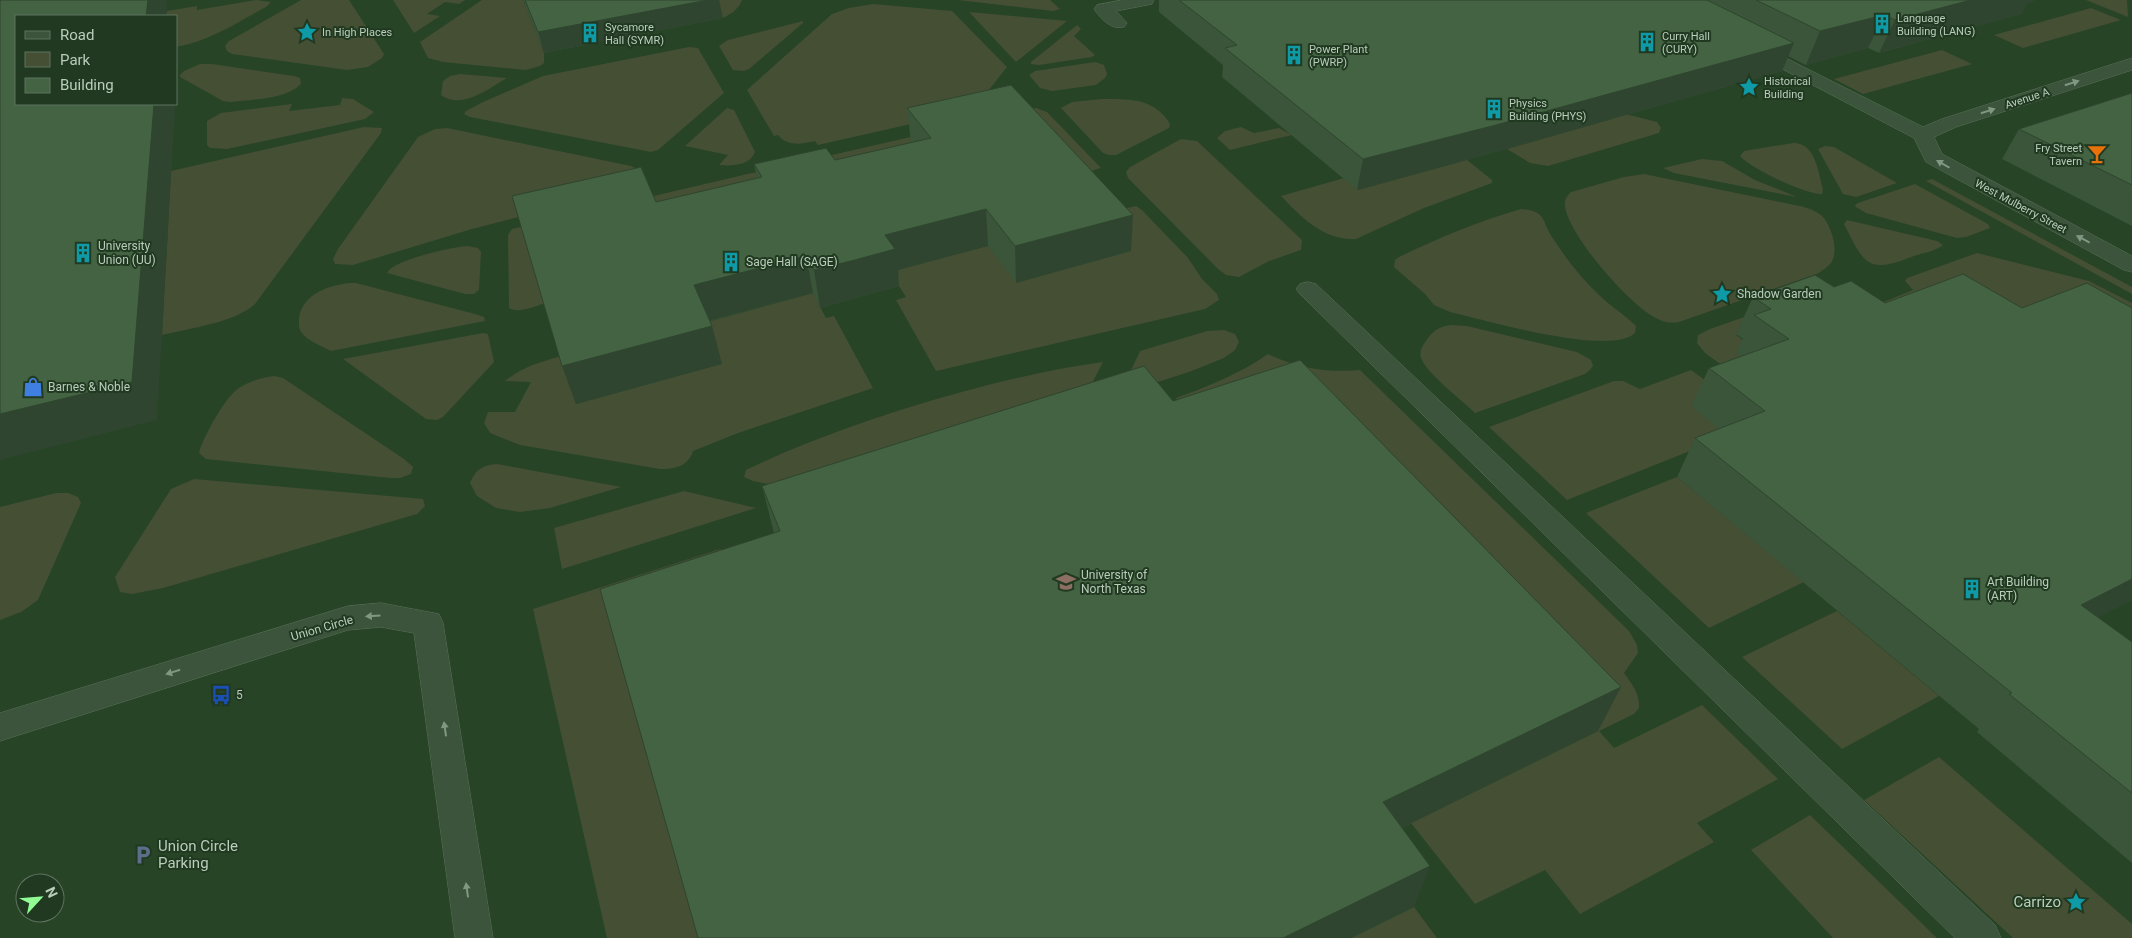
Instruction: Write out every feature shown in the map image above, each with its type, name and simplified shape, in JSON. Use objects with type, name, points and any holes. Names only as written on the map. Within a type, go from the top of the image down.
[{"type":"street","points":[[1118,23],[1103,9],[1146,0]]},
{"type":"street","points":[[1737,38],[1923,135]]},
{"type":"street","name":"Avenue A","points":[[1923,135],[1949,123],[2132,64]]},
{"type":"street","name":"West Mulberry Street","points":[[1923,135],[1933,158],[2132,265]]},
{"type":"street","points":[[1308,289],[1982,938]]},
{"type":"street","name":"Union Circle","points":[[0,726],[348,618],[381,616],[428,623],[436,661],[474,938]]},
{"type":"green space","points":[[256,0],[271,2],[266,7],[222,31],[200,41],[178,46],[178,15],[166,15],[167,11],[197,6],[197,10]]},
{"type":"green space","points":[[301,0],[349,0],[384,54],[382,58],[368,67],[347,70],[232,54],[227,51],[225,46],[229,41]]},
{"type":"green space","points":[[393,0],[465,0],[459,4],[445,2],[427,14],[440,16],[414,33]]},
{"type":"green space","points":[[482,0],[523,0],[544,53],[544,63],[526,70],[443,62],[428,58],[420,42]]},
{"type":"green space","points":[[711,0],[742,0],[734,11],[723,18]]},
{"type":"green space","points":[[958,0],[1050,0],[1060,9],[1053,11]]},
{"type":"green space","points":[[2086,0],[2127,0],[2128,17]]},
{"type":"green space","points":[[873,4],[952,11],[1007,67],[973,110],[818,145],[815,141],[800,144],[791,143],[778,135],[774,136],[747,90],[832,14],[849,8]]},
{"type":"green space","points":[[2091,8],[2121,20],[2023,48],[1994,35]]},
{"type":"green space","points":[[969,12],[1067,21],[1016,62]]},
{"type":"green space","points":[[803,21],[749,69],[744,71],[733,70],[719,46],[728,40]]},
{"type":"green space","points":[[1077,25],[1081,29],[1074,36],[1095,55],[1039,65],[1031,64],[1031,62]]},
{"type":"green space","points":[[689,47],[698,48],[724,93],[658,150],[651,152],[470,117],[464,114],[483,102],[543,76]]},
{"type":"green space","points":[[1942,50],[1972,64],[1863,94],[1834,79]]},
{"type":"green space","points":[[1095,62],[1104,65],[1107,74],[1096,85],[1052,91],[1040,88],[1029,75],[1035,71]]},
{"type":"green space","points":[[200,64],[212,64],[294,76],[300,78],[301,84],[277,96],[230,102],[223,101],[180,77],[184,71]]},
{"type":"green space","points":[[460,74],[507,78],[483,92],[466,99],[449,99],[441,95],[443,81],[450,76]]},
{"type":"green space","points":[[342,98],[353,99],[374,112],[365,119],[227,149],[210,148],[207,145],[207,121],[221,113],[292,104],[289,111],[340,105]]},
{"type":"green space","points":[[1102,99],[1131,100],[1149,105],[1164,115],[1170,124],[1169,128],[1116,155],[1103,153],[1061,108],[1072,102]]},
{"type":"green space","points":[[727,108],[734,110],[755,152],[753,157],[745,163],[719,165],[728,155],[685,146]]},
{"type":"green space","points":[[1036,108],[1047,112],[1101,168],[1081,174],[934,174],[806,161]]},
{"type":"green space","points":[[1618,112],[1657,122],[1661,128],[1659,133],[1548,166],[1530,163],[1507,149],[1612,119]]},
{"type":"green space","points":[[364,127],[382,128],[381,133],[255,304],[236,316],[224,320],[162,335],[171,171]]},
{"type":"green space","points":[[1241,127],[1254,133],[1279,128],[1292,135],[1230,150],[1217,138],[1225,131]]},
{"type":"green space","points":[[447,128],[635,168],[634,171],[534,213],[472,229],[353,265],[335,264],[333,259],[338,249],[418,137],[435,129]]},
{"type":"green space","points":[[1181,139],[1197,141],[1302,240],[1301,250],[1269,261],[1239,277],[1226,275],[1218,269],[1128,178],[1126,172],[1130,167]]},
{"type":"green space","points":[[1793,143],[1801,144],[1807,148],[1815,160],[1823,189],[1822,194],[1804,190],[1779,180],[1755,167],[1740,156],[1744,151]]},
{"type":"green space","points":[[1825,146],[1834,147],[1897,183],[1856,197],[1843,194],[1818,149]]},
{"type":"green space","points":[[1702,159],[1722,161],[1755,180],[1797,197],[1674,173],[1663,168]]},
{"type":"green space","points":[[1467,160],[1492,180],[1492,183],[1424,208],[1356,239],[1344,239],[1323,232],[1305,219],[1281,196],[1344,178],[1358,190]]},
{"type":"green space","points":[[763,172],[771,175],[546,303],[522,310],[509,308],[508,235],[512,229]]},
{"type":"green space","points":[[1644,174],[1799,206],[1814,211],[1824,218],[1830,228],[1834,246],[1831,263],[1819,273],[1679,322],[1660,320],[1634,302],[1589,252],[1577,235],[1565,206],[1566,198],[1571,192],[1624,177]]},
{"type":"green space","points":[[1932,179],[2132,287],[2132,294],[1926,181]]},
{"type":"green space","points":[[1915,184],[1988,224],[1990,228],[1966,237],[1957,238],[1866,213],[1855,205]]},
{"type":"green space","points":[[1136,206],[1188,258],[1202,279],[1217,294],[1219,300],[1205,309],[936,371],[896,300],[906,297],[890,272]]},
{"type":"green space","points":[[1521,209],[1535,212],[1542,217],[1552,237],[1573,267],[1598,294],[1636,326],[1635,333],[1621,339],[1600,341],[1575,339],[1450,312],[1434,305],[1425,294],[1394,267],[1395,260],[1414,250],[1474,224]]},
{"type":"green space","points":[[1847,220],[1937,241],[1943,245],[1899,262],[1877,265],[1863,257],[1857,249],[1844,224]]},
{"type":"green space","points":[[467,246],[478,248],[481,252],[479,290],[474,294],[465,294],[387,273],[400,263],[411,259]]},
{"type":"green space","points":[[1977,253],[2089,281],[2132,303],[2132,362],[1997,346],[1881,303],[1913,290],[1905,281],[1907,278]]},
{"type":"green space","points":[[356,283],[475,314],[484,317],[485,321],[331,351],[312,341],[302,333],[299,326],[301,310],[305,303],[317,293],[332,286]]},
{"type":"green space","points":[[813,293],[826,318],[834,316],[873,388],[738,433],[693,451],[688,461],[680,466],[660,469],[520,445],[490,433],[484,423],[488,412],[515,412],[531,382],[505,381],[518,372],[546,360],[562,356],[576,404],[721,364],[704,323]]},
{"type":"green space","points":[[1793,300],[1736,335],[1768,364],[1784,387],[1804,425],[1705,353],[1697,343],[1698,335],[1710,329]]},
{"type":"green space","points":[[1451,325],[1467,326],[1577,352],[1591,360],[1593,366],[1585,374],[1475,413],[1437,379],[1421,358],[1422,347],[1431,334],[1440,328]]},
{"type":"green space","points":[[1224,330],[1235,334],[1239,342],[1235,350],[1224,358],[1189,372],[1145,386],[1126,381],[1140,351],[1207,331]]},
{"type":"green space","points":[[483,333],[488,334],[494,362],[443,417],[437,420],[426,419],[343,359]]},
{"type":"green space","points":[[1268,354],[1290,363],[1324,370],[1360,370],[1629,631],[1637,645],[1638,653],[1624,673],[1637,694],[1639,708],[1634,714],[1599,731],[1614,748],[1702,705],[1778,779],[1697,823],[1714,842],[1580,914],[1545,870],[1475,904],[1411,823],[1598,731],[1179,404],[1176,398],[1224,379]]},
{"type":"green space","points":[[1103,362],[1082,403],[804,491],[753,481],[744,477],[746,470],[806,443],[910,407],[1005,381]]},
{"type":"green space","points":[[1691,370],[1724,394],[1745,449],[1695,449],[1567,500],[1489,427],[1614,381],[1623,381],[1640,389]]},
{"type":"green space","points":[[274,376],[283,378],[404,459],[413,467],[411,474],[400,478],[390,478],[206,459],[199,453],[204,439],[229,397],[253,381]]},
{"type":"green space","points":[[497,464],[621,487],[550,508],[520,512],[496,508],[477,496],[470,483],[480,469],[488,465]]},
{"type":"green space","points":[[1677,477],[1804,582],[1709,628],[1586,513]]},
{"type":"green space","points":[[194,479],[423,499],[425,506],[417,514],[163,588],[132,594],[120,592],[115,577],[171,489]]},
{"type":"green space","points":[[684,491],[756,508],[562,569],[554,528]]},
{"type":"green space","points":[[56,493],[68,493],[78,497],[81,503],[38,600],[21,612],[0,620],[0,507]]},
{"type":"green space","points":[[720,549],[754,558],[704,938],[607,938],[533,609]]},
{"type":"green space","points":[[1837,611],[1939,696],[1842,749],[1742,657]]},
{"type":"green space","points":[[1939,757],[2132,924],[2132,938],[2013,938],[1864,800]]},
{"type":"green space","points":[[1810,815],[1937,938],[1833,938],[1751,850]]},
{"type":"green space","points":[[1414,907],[1437,938],[1351,938]]},
{"type":"building","name":"University Union (UU)","points":[[0,0],[148,0],[146,15],[15,15],[15,105],[154,105],[132,382],[0,414]]},
{"type":"building","points":[[525,0],[708,0],[538,32]]},
{"type":"building","points":[[1179,0],[1707,0],[1794,43],[1496,125],[1363,159],[1225,48],[1237,45]]},
{"type":"building","points":[[1756,0],[1971,0],[1895,20],[1884,15],[1820,31]]},
{"type":"building","name":"Sage Hall (SAGE)","points":[[1011,85],[1133,215],[1015,246],[986,209],[885,235],[895,249],[855,260],[814,270],[806,256],[694,285],[712,326],[562,366],[512,196],[641,167],[656,202],[762,177],[754,164],[826,148],[835,160],[931,138],[907,108]]},
{"type":"building","points":[[2132,93],[2132,185],[2019,129]]},
{"type":"building","name":"Art Building (ART)","points":[[1963,274],[2022,308],[2087,283],[2132,308],[2132,579],[2081,605],[2132,642],[2132,793],[2009,694],[2012,693],[1695,438],[1765,411],[1709,368],[1789,339],[1754,315],[1771,309],[1753,297],[1815,275],[1834,287],[1851,281],[1885,303]]},
{"type":"building","points":[[1300,360],[1621,687],[1383,802],[1430,866],[1283,938],[698,938],[600,589],[780,531],[762,486],[1144,366],[1173,401]]},
{"type":"place","name":"Language Building (LANG)","points":[[1882,24]]},
{"type":"place","name":"In High Places","points":[[307,32]]},
{"type":"place","name":"Sycamore Hall (SYMR)","points":[[590,33]]},
{"type":"place","name":"Curry Hall (CURY)","points":[[1647,42]]},
{"type":"place","name":"Power Plant (PWRP)","points":[[1294,55]]},
{"type":"place","name":"Historical Building","points":[[1749,87]]},
{"type":"place","name":"Physics Building (PHYS)","points":[[1494,109]]},
{"type":"place","name":"Fry Street Tavern","points":[[2097,154]]},
{"type":"place","name":"University Union (UU)","points":[[83,253]]},
{"type":"place","name":"Sage Hall (SAGE)","points":[[731,262]]},
{"type":"place","name":"Shadow Garden","points":[[1722,294]]},
{"type":"place","name":"Barnes & Noble","points":[[33,387]]},
{"type":"place","name":"University of North Texas","points":[[1066,582]]},
{"type":"place","name":"Art Building (ART)","points":[[1972,589]]},
{"type":"place","name":"5","points":[[221,695]]},
{"type":"place","name":"Union Circle Parking","points":[[143,855]]},
{"type":"place","name":"Carrizo","points":[[2076,902]]}]
